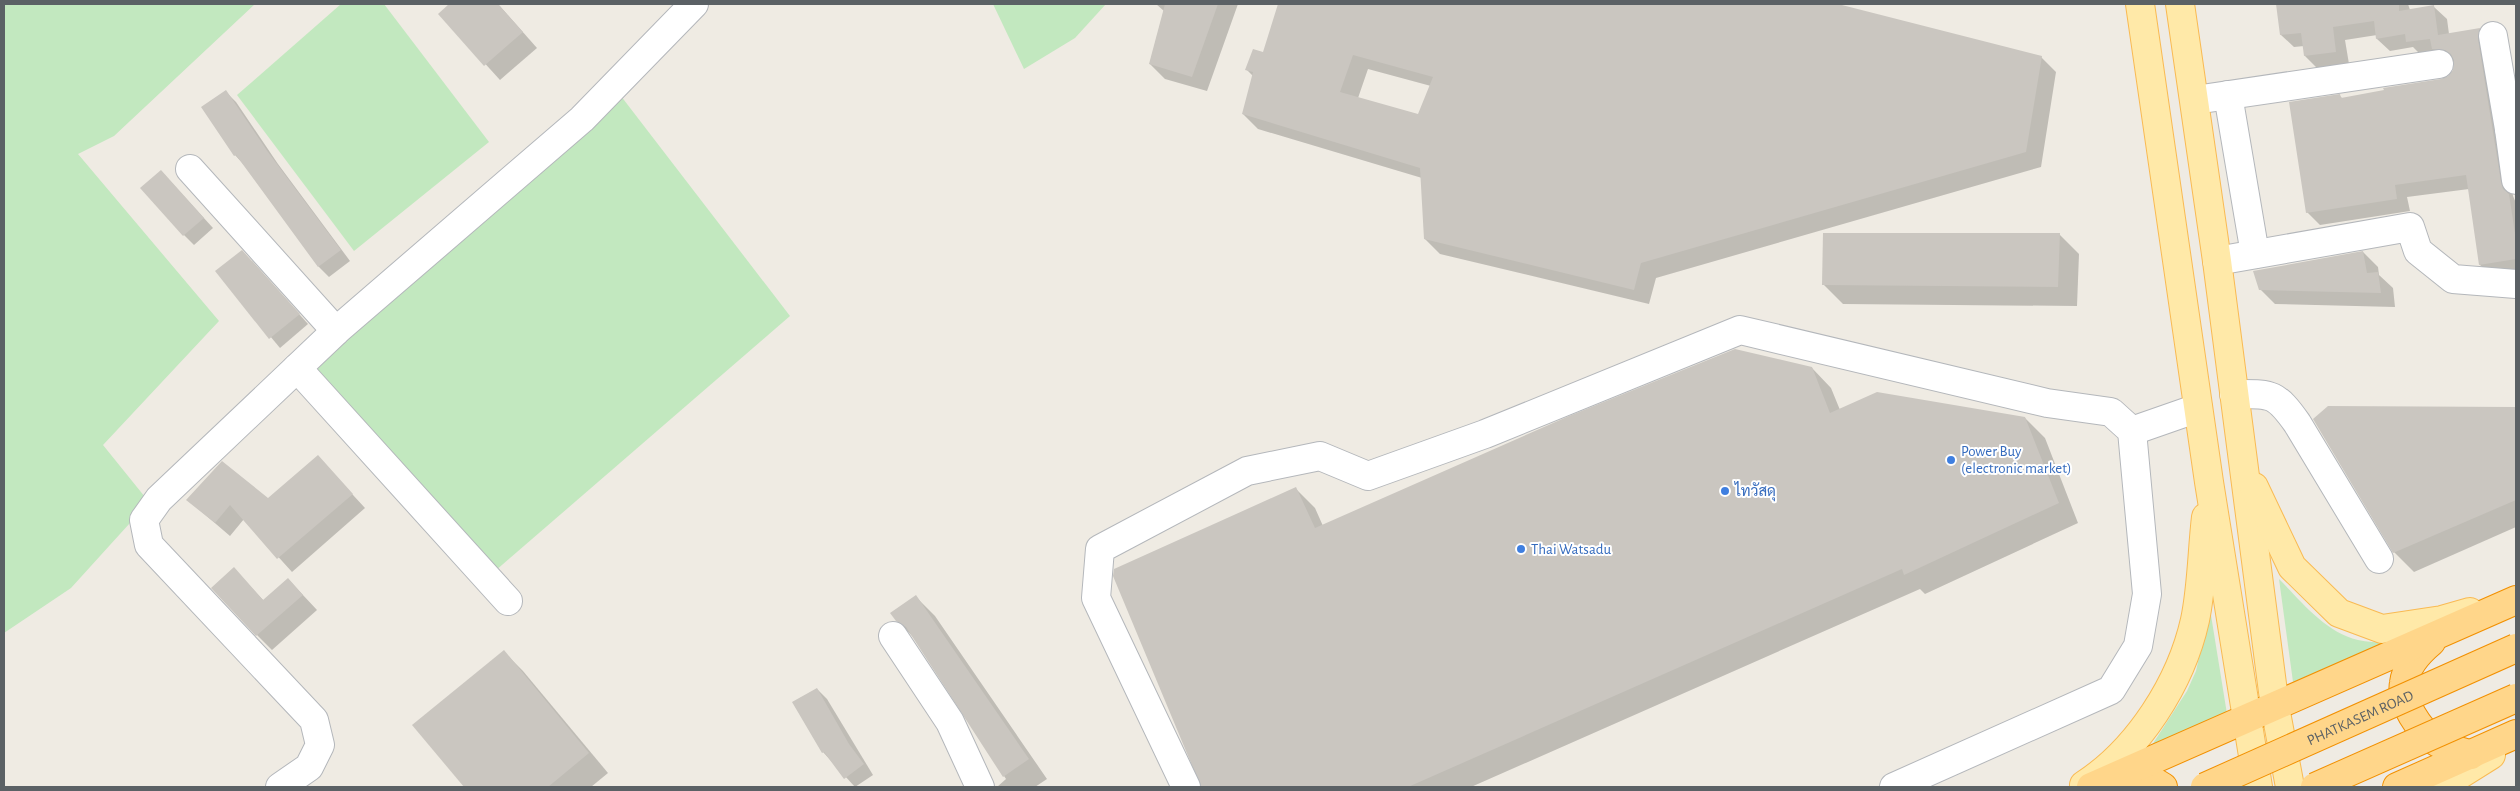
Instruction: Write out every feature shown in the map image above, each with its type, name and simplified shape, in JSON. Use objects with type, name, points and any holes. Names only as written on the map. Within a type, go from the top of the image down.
[{"type":"highway","points":[[2091,787],[2436,637],[2516,599]]},
{"type":"highway","points":[[2436,637],[2424,648],[2408,668],[2403,684],[2408,706],[2423,732],[2437,742],[2471,755]]},
{"type":"highway","name":"PHATKASEM ROAD","points":[[2205,787],[2516,648]]},
{"type":"highway","points":[[2314,787],[2516,698]]},
{"type":"highway","points":[[2396,787],[2516,734]]},
{"type":"highway","points":[[2123,774],[2145,776],[2163,787]]},
{"type":"main road","points":[[2140,4],[2209,482],[2239,657],[2258,787]]},
{"type":"main road","points":[[2180,4],[2217,261],[2275,707],[2290,787]]},
{"type":"main road","points":[[2244,465],[2292,567],[2339,613],[2382,629],[2442,620],[2516,599]]},
{"type":"main road","points":[[2080,787],[2105,771],[2141,731],[2175,678],[2195,620],[2209,482]]},
{"type":"main road","points":[[2440,787],[2516,741]]},
{"type":"street","points":[[280,787],[309,767],[320,746],[314,720],[149,545],[144,520],[159,498],[336,332],[582,119],[694,4]]},
{"type":"street","points":[[2494,36],[2512,127],[2516,180]]},
{"type":"street","points":[[2195,100],[2439,64]]},
{"type":"street","points":[[2228,96],[2255,254]]},
{"type":"street","points":[[190,169],[336,332]]},
{"type":"street","points":[[2217,261],[2410,227],[2418,251],[2453,280],[2516,284]]},
{"type":"street","points":[[1186,787],[1096,598],[1100,549],[1246,471],[1320,456],[1368,476],[1485,434],[1740,330],[2047,403],[2111,412],[2132,431],[2147,594],[2138,646],[2111,690],[1894,787]]},
{"type":"street","points":[[297,368],[508,601]]},
{"type":"street","points":[[2234,394],[2266,394],[2282,403],[2298,423],[2379,559]]},
{"type":"street","points":[[2132,431],[2198,408]]},
{"type":"street","points":[[893,636],[945,714],[980,787]]},
{"type":"green space","points":[[4,4],[255,4],[114,136],[78,154],[219,321],[103,445],[149,502],[71,588],[4,633]]},
{"type":"green space","points":[[341,4],[384,4],[489,142],[354,251],[237,95]]},
{"type":"green space","points":[[993,4],[1106,4],[1075,38],[1024,69]]},
{"type":"green space","points":[[614,87],[790,316],[487,578],[297,368]]},
{"type":"green space","points":[[2279,579],[2305,606],[2335,630],[2358,640],[2386,643],[2293,682]]},
{"type":"green space","points":[[2210,609],[2227,714],[2152,745],[2187,691],[2196,671]]},
{"type":"building","points":[[449,4],[498,4],[523,32],[484,66],[438,14]]},
{"type":"building","points":[[1165,4],[1218,4],[1192,77],[1149,64]]},
{"type":"building","points":[[1278,4],[1838,4],[2042,56],[2026,152],[1641,263],[1634,290],[1424,239],[1420,168],[1242,114],[1253,72],[1245,70],[1253,49],[1263,52]],"holes":[[[1353,55],[1433,77],[1418,114],[1340,92]]]},
{"type":"building","points":[[2276,4],[2399,4],[2399,11],[2434,5],[2438,35],[2480,28],[2478,39],[2501,182],[2503,189],[2509,194],[2516,240],[2516,259],[2479,265],[2466,175],[2395,185],[2397,199],[2306,213],[2289,102],[2340,94],[2341,98],[2384,90],[2383,88],[2441,79],[2448,76],[2453,70],[2454,61],[2451,54],[2445,50],[2432,49],[2430,39],[2406,42],[2405,34],[2376,39],[2374,21],[2333,27],[2336,52],[2304,56],[2301,33],[2280,35]]},
{"type":"building","points":[[226,90],[268,152],[341,250],[318,267],[236,155],[234,156],[201,107]]},
{"type":"building","points":[[161,170],[204,218],[183,236],[140,188]]},
{"type":"building","points":[[1823,233],[2060,233],[2058,287],[1822,285]]},
{"type":"building","points":[[242,250],[300,314],[269,339],[215,271]]},
{"type":"building","points":[[2363,251],[2367,273],[2378,272],[2381,293],[2259,290],[2253,271]]},
{"type":"building","name":"Thai Watsadu","points":[[1735,349],[1812,367],[1830,413],[1877,392],[2025,417],[2059,503],[1904,575],[1902,569],[1408,787],[1201,787],[1113,576],[1114,569],[1296,487],[1315,528],[1569,416]]},
{"type":"building","points":[[2328,406],[2516,407],[2516,500],[2393,553],[2313,419]]},
{"type":"building","points":[[318,455],[353,494],[277,559],[230,505],[215,523],[186,500],[222,461],[268,498]]},
{"type":"building","points":[[234,567],[263,600],[288,578],[303,595],[256,636],[211,588]]},
{"type":"building","points":[[916,595],[1029,759],[1003,777],[906,627],[896,621],[890,613]]},
{"type":"building","points":[[504,650],[589,753],[548,787],[464,787],[412,725]]},
{"type":"building","points":[[817,688],[849,744],[864,764],[844,779],[824,752],[822,753],[792,702]]},
{"type":"place","name":"Power Buy (electronic market)","points":[[1951,460]]},
{"type":"place","name":"ไทวัสดุ","points":[[1725,491]]},
{"type":"place","name":"Thai Watsadu","points":[[1521,549]]}]
